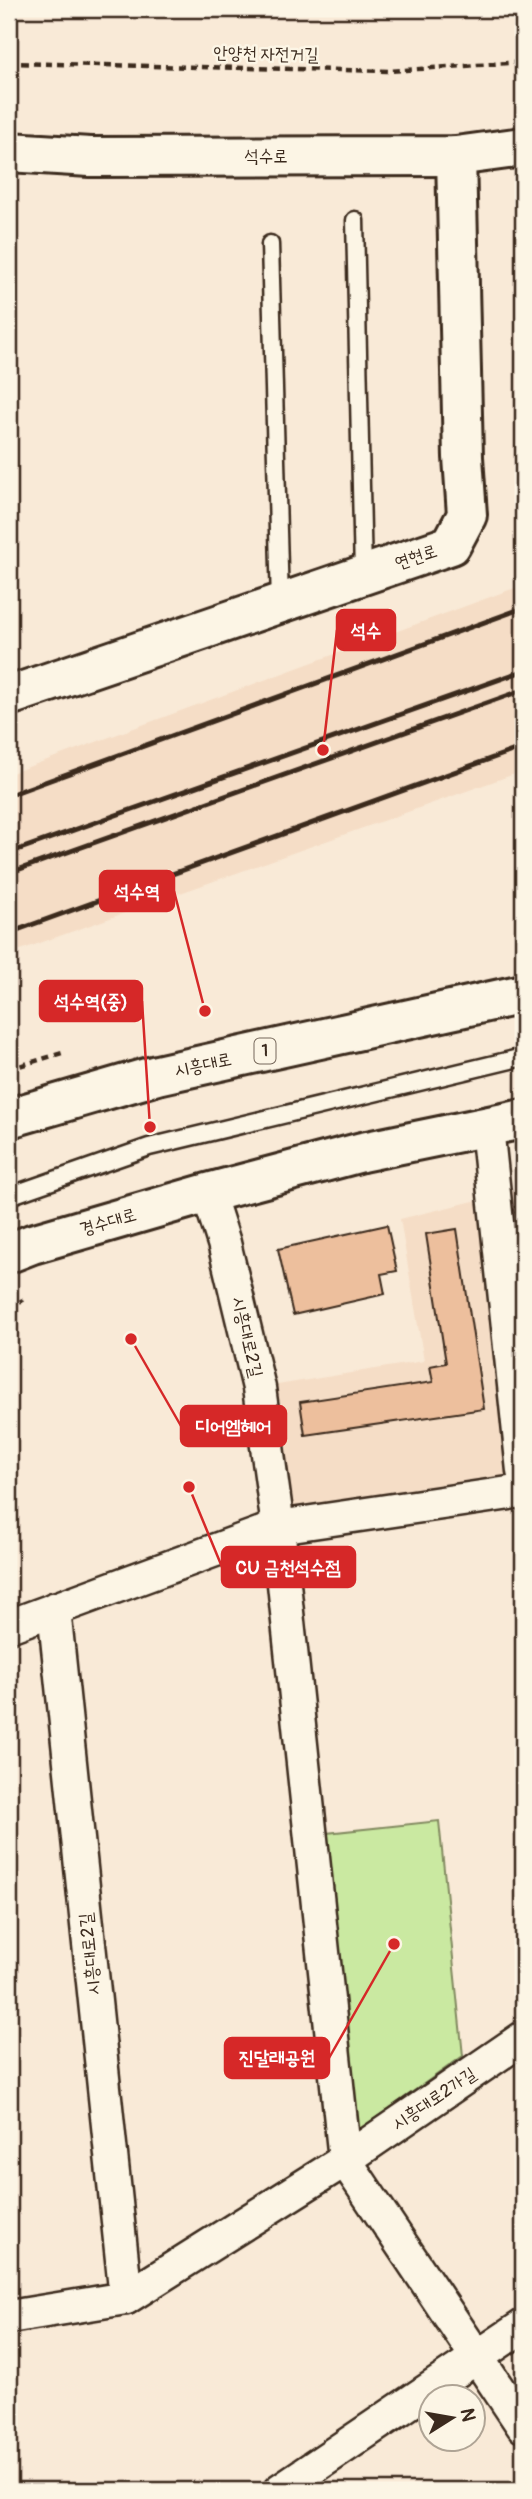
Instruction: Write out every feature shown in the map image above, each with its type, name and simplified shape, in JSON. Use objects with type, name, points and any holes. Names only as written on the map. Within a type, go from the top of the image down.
[{"type":"street","name":"석수로","points":[[9,152],[90,157],[456,156],[523,147]]},
{"type":"street","name":"연현로","points":[[9,696],[451,545],[467,515],[463,457],[456,156]]},
{"type":"street","name":"시흥대로","points":[[9,1118],[158,1075],[523,993]]},
{"type":"street","points":[[208,1193],[362,1153],[523,1119]]},
{"type":"street","points":[[486,1127],[516,1332],[523,1471]]},
{"type":"street","name":"경수대로","points":[[9,1254],[32,1244],[208,1193]]},
{"type":"street","name":"시흥대로2길","points":[[208,1193],[224,1243],[259,1388],[278,1527],[345,2161],[523,2426]]},
{"type":"street","points":[[9,1626],[278,1527],[523,1491]]},
{"type":"street","name":"시흥대로2길","points":[[54,1609],[126,2298]]},
{"type":"street","name":"시흥대로2가길","points":[[345,2161],[523,2038]]},
{"type":"street","points":[[9,2317],[126,2298],[345,2161]]},
{"type":"street","points":[[280,2490],[523,2326]]},
{"type":"lane","points":[[355,220],[363,575]]},
{"type":"lane","points":[[270,244],[280,603]]},
{"type":"lane","points":[[9,1196],[149,1147],[523,1057]]},
{"type":"path","name":"안양천 자전거길","points":[[9,62],[388,71],[523,62]]},
{"type":"path","points":[[9,1069],[62,1053]]},
{"type":"path","points":[[9,1307],[23,1300]]},
{"type":"shaded area","points":[[523,585],[523,771],[9,954],[9,774]]},
{"type":"shaded area","points":[[523,1189],[523,1491],[278,1527],[259,1388],[424,1361],[400,1219]]},
{"type":"green space","points":[[439,1821],[463,2056],[355,2133],[327,1833]]},
{"type":"building","points":[[387,1225],[397,1271],[381,1274],[385,1294],[293,1315],[278,1249]]},
{"type":"building","points":[[457,1229],[484,1409],[305,1435],[300,1402],[433,1382],[430,1366],[446,1363],[426,1234]]},
{"type":"railway","points":[[9,795],[523,608]]},
{"type":"railway","points":[[9,853],[523,671]]},
{"type":"railway","points":[[9,873],[523,690]]},
{"type":"railway","points":[[9,933],[523,747]]},
{"type":"place","name":"석수","points":[[323,750]]},
{"type":"place","name":"석수역","points":[[205,1011]]},
{"type":"place","name":"석수역(중)","points":[[150,1127]]},
{"type":"place","name":"디어엠헤어","points":[[131,1339]]},
{"type":"place","name":"CU 금천석수점","points":[[189,1487]]},
{"type":"place","name":"진달래공원","points":[[394,1944]]}]
